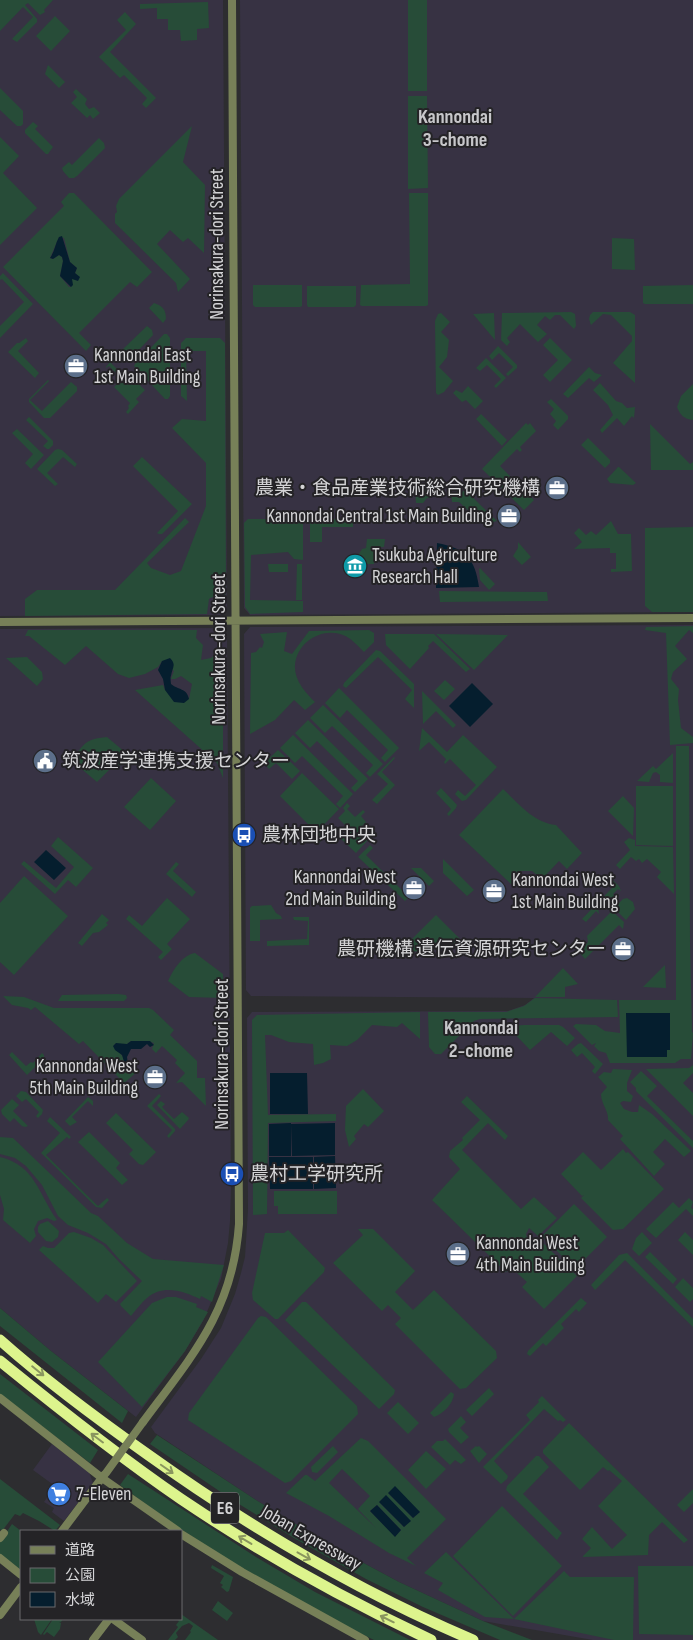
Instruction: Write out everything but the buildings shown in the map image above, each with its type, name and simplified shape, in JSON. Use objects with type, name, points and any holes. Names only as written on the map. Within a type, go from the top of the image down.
[{"type":"highway","name":"Joban Expressway","points":[[0,1340],[119,1434],[188,1484],[238,1516],[351,1582],[416,1615],[473,1640]]},
{"type":"highway","name":"Joban Expressway","points":[[0,1361],[110,1448],[230,1531],[343,1597],[432,1640]]},
{"type":"street","name":"Norinsakura-dori Street","points":[[63,1530],[194,1353],[215,1319],[230,1280],[237,1244],[239,1211],[232,0]]},
{"type":"street","points":[[0,622],[693,618]]},
{"type":"street","points":[[0,1398],[177,1530]]},
{"type":"street","points":[[182,1535],[242,1572],[365,1640]]},
{"type":"street","points":[[0,1558],[20,1574]]},
{"type":"street","points":[[0,1615],[20,1587]]},
{"type":"street","points":[[93,1640],[110,1620]]},
{"type":"street","points":[[112,1620],[142,1640]]},
{"type":"shaded area","points":[[0,0],[223,0],[227,608],[221,615],[0,616]]},
{"type":"shaded area","points":[[240,0],[693,0],[693,612],[250,615],[244,608]]},
{"type":"shaded area","points":[[693,625],[693,1640],[593,1640],[483,1621],[399,1582],[332,1546],[256,1500],[155,1433],[151,1427],[201,1359],[221,1328],[235,1294],[245,1257],[248,1210],[247,1018],[252,1012],[508,1011],[525,1005],[534,998],[251,996],[246,990],[244,634],[250,627]]},
{"type":"shaded area","points":[[221,628],[227,634],[231,1187],[228,1243],[221,1279],[203,1321],[185,1351],[136,1417],[51,1351],[0,1308],[0,629]]},
{"type":"shaded area","points":[[52,1444],[89,1472],[93,1483],[64,1521],[52,1512],[54,1508],[44,1502],[55,1486],[33,1470]]},
{"type":"green space","points":[[0,0],[53,0],[44,10],[45,12],[40,15],[28,3],[25,5],[37,19],[37,22],[17,42],[12,39],[33,17],[23,7],[0,31]]},
{"type":"green space","points":[[408,0],[427,0],[427,91],[408,91]]},
{"type":"green space","points":[[208,2],[209,28],[197,29],[197,40],[181,41],[180,30],[168,30],[168,19],[157,19],[157,8],[140,9],[140,4]]},
{"type":"green space","points":[[125,12],[136,24],[110,52],[156,98],[146,108],[142,104],[147,98],[124,75],[120,78],[99,57],[126,30],[117,20]]},
{"type":"green space","points":[[55,16],[70,31],[51,51],[36,36]]},
{"type":"green space","points":[[48,65],[65,82],[59,88],[45,74]]},
{"type":"green space","points":[[0,88],[23,111],[23,124],[21,126],[17,126],[0,110]]},
{"type":"green space","points":[[76,89],[87,99],[85,104],[89,109],[94,107],[100,113],[93,119],[90,115],[87,118],[71,103],[77,97],[73,92]]},
{"type":"green space","points":[[408,96],[427,96],[428,188],[408,189]]},
{"type":"green space","points":[[33,122],[38,126],[35,129],[53,147],[48,154],[25,133],[25,130]]},
{"type":"green space","points":[[192,126],[183,162],[205,185],[204,253],[188,238],[183,242],[170,230],[157,244],[190,279],[178,292],[176,283],[115,223],[115,214],[119,199]]},
{"type":"green space","points":[[0,137],[19,156],[3,173],[37,208],[0,245]]},
{"type":"green space","points":[[99,138],[104,143],[105,148],[77,176],[69,178],[62,168],[69,162],[72,165]]},
{"type":"green space","points":[[69,193],[74,193],[152,272],[137,287],[130,282],[79,333],[91,345],[86,351],[3,267],[64,206],[61,202]],"holes":[[[59,237],[64,238],[70,262],[77,268],[75,273],[77,275],[72,279],[71,287],[60,276],[62,257],[59,255],[53,259],[50,258]]]},
{"type":"green space","points":[[409,193],[428,193],[428,305],[362,306],[360,305],[361,285],[410,284]]},
{"type":"green space","points":[[612,238],[634,239],[635,270],[612,269]]},
{"type":"green space","points":[[3,273],[33,304],[0,338],[0,326],[24,302],[2,279],[0,280],[0,276]]},
{"type":"green space","points":[[253,285],[302,285],[302,306],[255,307],[253,305]]},
{"type":"green space","points":[[693,285],[693,304],[643,303],[643,286]]},
{"type":"green space","points":[[307,286],[356,286],[356,305],[354,307],[308,307]]},
{"type":"green space","points":[[154,303],[165,311],[166,319],[163,323],[149,308]]},
{"type":"green space","points":[[571,312],[575,314],[576,326],[574,329],[560,315],[555,315],[550,320],[545,316],[537,325],[547,334],[538,342],[520,324],[507,338],[510,342],[507,346],[501,340],[502,313]]},
{"type":"green space","points":[[593,312],[630,312],[635,315],[635,383],[613,363],[632,341],[632,336],[611,315],[603,314],[591,325],[589,319]]},
{"type":"green space","points":[[441,313],[450,322],[441,332],[449,340],[447,357],[439,367],[453,381],[444,392],[438,395],[436,393],[435,321],[438,314]]},
{"type":"green space","points":[[494,313],[495,340],[473,314]]},
{"type":"green space","points":[[147,326],[152,330],[153,335],[130,359],[124,359],[122,350]]},
{"type":"green space","points":[[164,334],[167,334],[170,338],[170,396],[168,399],[165,399],[134,366]]},
{"type":"green space","points":[[26,338],[28,341],[18,351],[39,373],[35,378],[8,352],[17,343]]},
{"type":"green space","points":[[186,338],[220,338],[225,343],[226,594],[209,599],[207,614],[25,616],[25,599],[37,590],[115,590],[185,518],[189,522],[147,563],[151,568],[170,575],[181,571],[206,506],[206,463],[172,428],[182,419],[206,421],[206,351],[186,351],[187,401],[181,396],[181,343]]},
{"type":"green space","points":[[550,338],[572,360],[550,382],[543,375],[558,360],[543,345]]},
{"type":"green space","points":[[498,346],[517,365],[517,368],[508,376],[506,374],[513,367],[499,353],[492,360],[489,356]]},
{"type":"green space","points":[[486,358],[506,378],[496,388],[494,386],[501,379],[487,365],[480,371],[476,368]]},
{"type":"green space","points":[[110,362],[124,376],[121,381],[128,374],[145,390],[136,399],[139,402],[128,414],[126,412],[130,403],[114,387],[120,381],[119,376],[109,366],[106,368]]},
{"type":"green space","points":[[589,367],[595,373],[602,375],[594,382],[589,378],[568,398],[563,394]]},
{"type":"green space","points":[[48,380],[30,400],[42,411],[71,382],[77,387],[77,391],[50,418],[44,418],[29,402],[29,399]]},
{"type":"green space","points":[[600,383],[616,401],[622,403],[627,408],[635,407],[634,418],[632,416],[624,426],[617,418],[602,433],[600,430],[613,415],[608,405],[593,390]]},
{"type":"green space","points":[[693,384],[693,420],[683,416],[677,407],[681,396]]},
{"type":"green space","points":[[468,386],[483,401],[475,409],[466,400],[462,402],[453,393],[456,390],[462,393]]},
{"type":"green space","points":[[551,399],[568,416],[568,419],[558,430],[553,425],[556,421],[550,414],[554,409],[547,402]]},
{"type":"green space","points":[[481,414],[507,440],[502,446],[476,419]]},
{"type":"green space","points":[[29,417],[53,441],[53,445],[49,449],[43,446],[48,441],[26,420]]},
{"type":"green space","points":[[526,423],[528,425],[530,423],[536,431],[520,447],[522,450],[520,452],[517,449],[500,466],[534,500],[524,510],[482,469]]},
{"type":"green space","points":[[650,424],[690,464],[693,462],[693,470],[651,470]]},
{"type":"green space","points":[[17,429],[44,455],[31,469],[25,463],[33,454],[12,433]]},
{"type":"green space","points":[[588,438],[610,460],[610,463],[605,468],[581,445]]},
{"type":"green space","points":[[58,449],[62,450],[77,464],[75,467],[63,457],[47,473],[58,484],[55,486],[37,469]]},
{"type":"green space","points":[[142,457],[192,504],[162,534],[157,533],[178,511],[133,466]]},
{"type":"green space","points":[[618,467],[636,483],[633,485],[610,483],[607,479]]},
{"type":"green space","points":[[415,489],[429,489],[429,498],[423,503],[416,503]]},
{"type":"green space","points":[[465,490],[497,521],[486,524],[481,522],[459,502],[452,502],[451,492],[458,495]]},
{"type":"green space","points":[[248,519],[303,519],[303,560],[294,559],[288,552],[251,555],[250,600],[303,601],[303,612],[250,614],[245,607],[244,523]]},
{"type":"green space","points":[[310,519],[353,519],[353,527],[322,527],[322,542],[310,542]]},
{"type":"green space","points":[[611,521],[618,534],[631,534],[632,571],[611,572],[611,569],[616,569],[616,553],[610,553],[610,548],[574,549],[582,542],[574,533],[579,528],[586,535],[591,531],[596,535]]},
{"type":"green space","points":[[693,527],[693,612],[652,612],[645,606],[645,528]]},
{"type":"green space","points":[[367,539],[385,539],[384,547],[374,547],[374,564],[357,564],[357,557],[362,549],[366,548]]},
{"type":"green space","points":[[518,542],[531,557],[522,565],[513,556],[518,548]]},
{"type":"green space","points":[[268,564],[288,564],[288,572],[269,572]]},
{"type":"green space","points":[[297,564],[302,564],[302,600],[296,600]]},
{"type":"green space","points":[[480,568],[495,584],[489,590],[480,580]]},
{"type":"green space","points":[[439,591],[547,592],[548,601],[440,602]]},
{"type":"green space","points":[[693,626],[693,633],[689,630],[675,646],[687,659],[673,672],[671,679],[679,689],[678,700],[681,728],[693,737],[693,743],[670,745],[666,633],[645,630],[646,627]]},
{"type":"green space","points":[[28,630],[197,630],[196,638],[203,645],[201,660],[211,658],[223,647],[223,778],[217,763],[135,690],[163,685],[165,690],[189,699],[192,684],[181,676],[171,679],[174,671],[162,661],[158,667],[145,674],[129,678],[118,674],[86,646],[65,665],[29,636],[25,636]]},
{"type":"green space","points":[[369,630],[374,633],[374,642],[364,652],[349,638],[335,633],[319,635],[306,643],[300,649],[295,670],[301,685],[315,702],[305,710],[294,700],[275,720],[250,734],[251,653],[256,652],[260,647],[262,648],[264,642],[260,634],[287,632],[284,651],[292,654],[309,631]]},
{"type":"green space","points":[[385,634],[434,634],[470,669],[466,672],[433,641],[410,669],[386,645]]},
{"type":"green space","points":[[436,634],[508,635],[474,670]]},
{"type":"green space","points":[[376,650],[380,651],[414,684],[414,708],[405,699],[412,690],[378,657],[346,688],[343,686]]},
{"type":"green space","points":[[27,657],[42,672],[43,679],[37,686],[6,658]]},
{"type":"green space","points":[[445,680],[455,689],[444,700],[434,691]]},
{"type":"green space","points":[[339,688],[399,748],[385,762],[381,758],[388,750],[347,710],[340,718],[325,703]]},
{"type":"green space","points":[[422,691],[456,725],[453,728],[436,711],[423,724]]},
{"type":"green space","points":[[323,705],[383,764],[370,777],[366,773],[373,765],[332,726],[325,733],[310,718]]},
{"type":"green space","points":[[308,720],[368,779],[355,792],[351,788],[358,781],[317,741],[310,748],[295,733]]},
{"type":"green space","points":[[422,728],[447,752],[463,735],[497,767],[466,800],[462,801],[455,794],[458,790],[465,796],[476,785],[450,759],[445,764],[446,759],[429,742],[419,751]]},
{"type":"green space","points":[[293,735],[353,794],[340,808],[336,804],[343,796],[302,756],[295,763],[280,748]]},
{"type":"green space","points":[[107,737],[132,758],[127,764],[112,767],[97,782],[71,760],[82,746],[89,741]]},
{"type":"green space","points":[[676,746],[689,746],[690,942],[693,1033],[691,1059],[681,1059],[675,1063],[610,1063],[606,1053],[599,1051],[594,1046],[596,1043],[592,1045],[573,1026],[576,1024],[596,1025],[605,1031],[620,1033],[619,1000],[676,1000]],"holes":[[[626,1013],[670,1050],[667,1050],[667,1057]]]},
{"type":"green space","points":[[278,750],[300,771],[292,779],[276,763],[269,769],[264,763]]},
{"type":"green space","points":[[673,753],[673,783],[660,782],[660,775],[656,772],[653,773],[649,782],[637,781],[653,766],[656,769]]},
{"type":"green space","points":[[394,757],[382,772],[395,785],[377,804],[372,800],[388,784],[377,774]]},
{"type":"green space","points":[[302,773],[339,809],[313,836],[309,832],[312,828],[280,796]]},
{"type":"green space","points":[[151,778],[176,801],[150,830],[124,807]]},
{"type":"green space","points":[[636,786],[673,786],[673,846],[636,845]]},
{"type":"green space","points":[[441,788],[457,805],[449,816],[447,814],[451,809],[436,793]]},
{"type":"green space","points":[[503,789],[534,817],[556,825],[582,853],[567,869],[559,861],[542,879],[532,871],[519,871],[515,874],[516,880],[512,885],[459,835]]},
{"type":"green space","points":[[623,796],[634,808],[633,836],[608,811]]},
{"type":"green space","points":[[347,803],[350,806],[347,809],[355,817],[363,810],[365,812],[361,816],[366,822],[358,830],[368,840],[356,853],[340,838],[349,829],[338,818],[345,811],[343,808]]},
{"type":"green space","points":[[327,825],[339,837],[332,844],[325,837],[319,843],[314,837]]},
{"type":"green space","points":[[58,837],[93,868],[76,887],[68,880],[55,894],[21,864],[24,861],[56,888],[74,867],[51,846]]},
{"type":"green space","points":[[629,838],[635,840],[635,846],[673,847],[674,894],[657,877],[661,872],[647,859],[642,863],[639,859],[636,861],[631,857],[620,869],[616,865],[630,850],[624,842]]},
{"type":"green space","points":[[370,845],[373,848],[366,855],[409,897],[405,901],[358,857]]},
{"type":"green space","points":[[443,859],[474,890],[467,896],[443,873]]},
{"type":"green space","points":[[176,862],[179,864],[173,871],[196,892],[192,897],[166,874]]},
{"type":"green space","points":[[411,868],[421,868],[434,881],[429,886]]},
{"type":"green space","points":[[24,876],[68,916],[14,975],[0,962],[0,903]]},
{"type":"green space","points":[[612,879],[621,891],[618,889],[613,894],[615,897],[607,898],[598,908],[599,914],[596,911],[586,922],[582,919],[614,886],[610,882]]},
{"type":"green space","points":[[167,898],[190,919],[167,944],[172,949],[161,960],[158,957],[163,952],[126,919],[129,915],[142,926]]},
{"type":"green space","points":[[627,898],[633,902],[635,909],[626,920],[614,908],[623,899]]},
{"type":"green space","points":[[271,905],[282,919],[260,920],[260,941],[250,941],[250,908],[252,906]]},
{"type":"green space","points":[[612,911],[624,922],[623,929],[619,925],[585,959],[579,952],[588,942],[587,936]]},
{"type":"green space","points":[[102,914],[109,920],[106,923],[108,925],[99,932],[93,933],[82,946],[78,943]]},
{"type":"green space","points":[[436,915],[465,944],[429,945],[429,951],[400,952],[399,948],[379,949],[389,943],[409,942]]},
{"type":"green space","points":[[293,917],[309,917],[309,945],[267,946],[267,941],[307,939],[308,921],[294,920]]},
{"type":"green space","points":[[195,953],[223,974],[224,998],[189,997],[168,981],[182,960]]},
{"type":"green space","points":[[665,965],[666,988],[643,987]]},
{"type":"green space","points":[[563,968],[578,984],[565,987],[565,997],[535,997]]},
{"type":"green space","points":[[62,995],[126,995],[127,998],[124,1001],[58,1001]]},
{"type":"green space","points":[[3,996],[24,997],[54,1008],[149,1008],[153,1010],[174,1030],[170,1035],[197,1061],[197,1078],[205,1078],[206,1106],[182,1082],[176,1083],[185,1073],[175,1063],[177,1060],[162,1046],[156,1053],[152,1049],[154,1043],[148,1041],[131,1041],[127,1044],[115,1044],[123,1057],[125,1065],[128,1063],[137,1072],[124,1083],[83,1041],[79,1044],[35,1007],[31,1010],[12,1005]]},
{"type":"green space","points":[[535,998],[617,1000],[618,1017],[480,1019],[474,1021],[441,1054],[435,1054],[429,1047],[428,1012],[506,1012],[524,1006]]},
{"type":"green space","points":[[420,1012],[420,1039],[402,1023],[397,1027],[372,1025],[357,1040],[347,1046],[330,1045],[331,1059],[314,1065],[313,1044],[289,1042],[271,1035],[265,1035],[268,1115],[336,1114],[336,1121],[268,1123],[267,1214],[253,1215],[252,1020],[257,1015]]},
{"type":"green space","points":[[559,1025],[575,1038],[567,1046],[551,1032],[530,1050],[510,1029],[511,1026]]},
{"type":"green space","points":[[581,1043],[603,1064],[595,1074],[592,1071],[595,1067],[582,1053],[577,1057],[571,1050]]},
{"type":"green space","points":[[12,1052],[26,1066],[31,1062],[33,1063],[42,1053],[44,1058],[27,1075],[9,1055]]},
{"type":"green space","points":[[693,1065],[693,1073],[683,1083],[693,1093],[693,1116],[646,1069],[689,1068]]},
{"type":"green space","points":[[613,1069],[632,1070],[627,1083],[627,1091],[633,1096],[631,1102],[623,1101],[620,1103],[624,1109],[638,1112],[639,1105],[652,1114],[691,1151],[684,1157],[665,1139],[653,1152],[665,1164],[654,1176],[620,1139],[623,1136],[608,1120],[601,1094],[607,1087],[598,1077],[604,1072],[611,1073]]},
{"type":"green space","points":[[641,1071],[657,1086],[647,1096],[693,1141],[693,1148],[636,1091],[636,1088],[630,1082]]},
{"type":"green space","points":[[363,1089],[384,1111],[368,1127],[364,1124],[354,1136],[356,1139],[349,1147],[345,1130],[346,1106]]},
{"type":"green space","points":[[21,1091],[26,1092],[43,1110],[38,1118],[36,1116],[39,1112],[26,1099],[22,1102],[16,1096]]},
{"type":"green space","points":[[159,1094],[161,1096],[152,1106],[175,1129],[169,1138],[167,1136],[172,1130],[147,1106]]},
{"type":"green space","points":[[467,1096],[508,1136],[505,1140],[488,1123],[462,1150],[521,1209],[534,1197],[557,1218],[538,1236],[529,1228],[526,1234],[529,1245],[538,1245],[542,1242],[577,1276],[544,1309],[522,1287],[527,1282],[516,1272],[516,1264],[506,1272],[432,1200],[460,1169],[449,1157],[450,1151],[463,1140],[462,1138],[480,1120],[461,1102]]},
{"type":"green space","points":[[88,1097],[93,1101],[93,1106],[88,1101],[72,1117],[77,1122],[70,1126],[65,1121]]},
{"type":"green space","points":[[12,1099],[19,1105],[13,1111],[28,1126],[22,1126],[14,1118],[10,1122],[2,1114],[1,1110]]},
{"type":"green space","points":[[161,1101],[165,1104],[162,1107],[174,1119],[182,1112],[189,1118],[180,1129],[157,1105]]},
{"type":"green space","points":[[116,1113],[156,1152],[143,1165],[139,1164],[129,1154],[133,1150],[106,1123]]},
{"type":"green space","points":[[50,1117],[71,1137],[69,1139],[67,1137],[46,1155],[98,1206],[107,1198],[109,1200],[102,1208],[96,1207],[41,1153],[60,1133],[47,1121]]},
{"type":"green space","points":[[89,1132],[120,1163],[116,1168],[128,1180],[122,1185],[78,1142]]},
{"type":"green space","points":[[0,1137],[13,1138],[91,1213],[98,1216],[127,1243],[153,1259],[224,1265],[212,1302],[201,1296],[200,1299],[180,1291],[160,1291],[147,1298],[131,1316],[120,1304],[142,1281],[106,1244],[88,1233],[68,1225],[58,1216],[42,1185],[26,1166],[15,1158],[0,1154]]},
{"type":"green space","points":[[623,1149],[664,1189],[623,1229],[613,1230],[581,1198],[584,1195],[582,1196],[561,1174],[583,1152],[601,1170]]},
{"type":"green space","points":[[0,1157],[12,1161],[29,1174],[57,1220],[54,1221],[47,1218],[38,1221],[34,1229],[36,1236],[30,1243],[3,1220],[4,1209],[0,1195]]},
{"type":"green space","points":[[274,1191],[337,1191],[337,1214],[278,1214],[278,1206],[274,1206]]},
{"type":"green space","points":[[689,1198],[693,1202],[691,1208],[693,1209],[693,1216],[686,1209],[656,1238],[646,1229],[673,1202],[679,1208]]},
{"type":"green space","points":[[574,1204],[607,1237],[575,1269],[542,1236]]},
{"type":"green space","points":[[48,1221],[59,1231],[58,1237],[52,1242],[46,1241],[38,1232],[40,1224]]},
{"type":"green space","points":[[358,1229],[373,1229],[415,1271],[395,1292],[413,1310],[434,1290],[496,1351],[497,1358],[466,1388],[460,1389],[395,1324],[401,1318],[388,1305],[382,1311],[333,1263],[363,1235]]},
{"type":"green space","points":[[288,1230],[325,1268],[324,1272],[278,1319],[275,1319],[253,1300],[252,1293],[265,1233],[284,1233]]},
{"type":"green space","points":[[74,1232],[103,1245],[137,1281],[116,1302],[106,1294],[98,1303],[39,1250],[43,1246],[54,1248],[69,1233]]},
{"type":"green space","points":[[642,1232],[652,1243],[639,1256],[632,1249],[636,1238]]},
{"type":"green space","points":[[685,1232],[693,1240],[693,1255],[678,1240]]},
{"type":"green space","points":[[650,1252],[677,1279],[673,1284],[645,1257]]},
{"type":"green space","points":[[627,1253],[693,1319],[693,1327],[625,1260],[595,1290],[591,1285],[619,1255]]},
{"type":"green space","points":[[683,1278],[693,1288],[693,1299],[690,1302],[675,1287]]},
{"type":"green space","points":[[167,1297],[176,1297],[197,1304],[196,1307],[208,1312],[185,1351],[142,1407],[98,1362],[152,1303]]},
{"type":"green space","points":[[581,1298],[587,1303],[579,1312],[576,1309],[561,1324],[564,1328],[546,1346],[543,1343],[530,1356],[527,1354],[528,1351]]},
{"type":"green space","points":[[302,1302],[306,1302],[395,1390],[394,1394],[379,1409],[285,1320]]},
{"type":"green space","points":[[0,1308],[51,1351],[128,1411],[122,1423],[0,1326]]},
{"type":"green space","points":[[261,1316],[266,1317],[357,1406],[358,1414],[291,1481],[285,1483],[188,1420],[189,1413]]},
{"type":"green space","points":[[0,1374],[98,1450],[90,1463],[0,1394]]},
{"type":"green space","points":[[489,1388],[494,1394],[472,1416],[466,1410]]},
{"type":"green space","points":[[451,1392],[454,1394],[450,1405],[434,1417],[430,1413]]},
{"type":"green space","points":[[542,1396],[566,1420],[563,1422],[558,1421],[544,1409],[494,1461],[508,1476],[501,1484],[483,1467],[530,1420],[526,1415],[539,1402],[538,1400]]},
{"type":"green space","points":[[398,1402],[419,1423],[408,1434],[387,1413]]},
{"type":"green space","points":[[461,1416],[466,1422],[460,1428],[469,1437],[461,1444],[448,1429]]},
{"type":"green space","points":[[569,1423],[688,1540],[684,1543],[662,1522],[649,1535],[648,1555],[582,1557],[591,1548],[582,1539],[592,1527],[612,1549],[627,1535],[598,1506],[622,1481],[603,1467],[580,1490],[543,1453],[543,1450]]},
{"type":"green space","points":[[157,1435],[256,1500],[332,1546],[399,1582],[483,1621],[532,1640],[500,1640],[423,1607],[366,1579],[234,1501],[150,1444]]},
{"type":"green space","points":[[361,1438],[368,1441],[446,1519],[407,1558],[416,1566],[389,1553],[329,1516],[286,1493],[305,1475],[315,1481]],"holes":[[[342,1469],[370,1496],[358,1509],[376,1528],[329,1483]],[[388,1493],[420,1512],[413,1518]],[[379,1502],[410,1521],[404,1527]],[[377,1505],[401,1530],[395,1536],[370,1511]]]},
{"type":"green space","points":[[445,1439],[466,1460],[461,1464],[455,1460],[450,1465],[431,1447],[437,1441]]},
{"type":"green space","points":[[333,1446],[338,1452],[317,1473],[312,1472],[311,1467]]},
{"type":"green space","points":[[479,1446],[487,1454],[479,1463],[470,1451]]},
{"type":"green space","points":[[426,1451],[446,1469],[426,1489],[408,1470]]},
{"type":"green space","points":[[536,1456],[539,1456],[549,1467],[523,1494],[562,1533],[557,1540],[506,1490],[507,1486]]},
{"type":"green space","points":[[128,1474],[256,1557],[315,1592],[410,1640],[374,1640],[328,1617],[228,1560],[170,1522],[120,1485]]},
{"type":"green space","points":[[0,1479],[60,1525],[53,1530],[23,1513],[20,1516],[15,1514],[2,1531],[0,1529]]},
{"type":"green space","points":[[693,1489],[693,1503],[684,1512],[677,1505]]},
{"type":"green space","points":[[502,1506],[562,1566],[513,1616],[453,1556]]},
{"type":"green space","points":[[12,1524],[20,1530],[20,1569],[0,1554],[0,1542]]},
{"type":"green space","points":[[446,1552],[514,1619],[485,1617],[438,1590],[443,1583],[424,1573]]},
{"type":"green space","points":[[212,1565],[233,1577],[229,1591],[227,1592],[221,1587],[223,1585],[220,1583],[224,1576],[211,1568]]},
{"type":"green space","points":[[638,1566],[693,1566],[693,1635],[639,1634]]},
{"type":"green space","points":[[564,1571],[570,1577],[634,1577],[633,1640],[614,1640],[514,1619]]},
{"type":"green space","points":[[218,1601],[233,1613],[227,1621],[212,1610]]},
{"type":"green space","points":[[182,1615],[218,1640],[185,1640],[193,1626],[189,1623],[182,1626],[176,1633],[178,1637],[175,1640],[168,1640],[178,1627],[176,1625],[179,1621],[178,1620],[182,1620]]},
{"type":"green space","points":[[34,1620],[51,1620],[41,1635],[38,1632]]},
{"type":"green space","points":[[52,1620],[62,1620],[59,1622],[61,1623],[60,1629],[54,1637],[47,1632],[43,1634]]},
{"type":"water","points":[[62,236],[70,262],[77,268],[75,273],[80,277],[78,281],[72,279],[73,285],[71,287],[60,276],[62,257],[59,255],[53,259],[50,258],[59,237]]},
{"type":"water","points":[[437,543],[462,551],[467,556],[475,569],[479,587],[436,588]]},
{"type":"water","points":[[170,658],[174,665],[171,684],[188,695],[189,699],[184,703],[174,702],[165,690],[163,679],[158,670],[162,661]]},
{"type":"water","points":[[472,683],[493,704],[470,727],[449,706]]},
{"type":"water","points":[[46,850],[66,868],[54,880],[34,862]]},
{"type":"water","points":[[626,1013],[670,1013],[670,1050],[667,1050],[667,1057],[627,1057]]},
{"type":"water","points":[[131,1041],[150,1041],[154,1045],[150,1047],[147,1044],[141,1049],[131,1049],[127,1057],[128,1065],[125,1065],[122,1055],[113,1046],[116,1043],[127,1044]]},
{"type":"water","points":[[270,1073],[307,1073],[308,1114],[270,1114]]},
{"type":"water","points":[[291,1123],[291,1156],[269,1156],[269,1124]]},
{"type":"water","points":[[335,1123],[335,1155],[292,1156],[291,1124]]},
{"type":"water","points":[[335,1156],[336,1188],[314,1189],[314,1157]]},
{"type":"water","points":[[269,1157],[313,1157],[313,1189],[270,1189]]},
{"type":"water","points":[[395,1486],[420,1512],[413,1518],[388,1493]]},
{"type":"water","points":[[386,1495],[411,1521],[404,1527],[379,1502]]},
{"type":"water","points":[[377,1505],[401,1530],[395,1537],[370,1511]]},
{"type":"place","name":"Kannondai East 1st Main Building","points":[[76,366]]},
{"type":"place","name":"農業・食品産業技術総合研究機構","points":[[557,488]]},
{"type":"place","name":"Kannondai Central 1st Main Building","points":[[509,516]]},
{"type":"place","name":"Tsukuba Agriculture Research Hall","points":[[355,566]]},
{"type":"place","name":"筑波産学連携支援センター","points":[[45,761]]},
{"type":"place","name":"農林団地中央","points":[[244,835]]},
{"type":"place","name":"Kannondai West 2nd Main Building","points":[[414,888]]},
{"type":"place","name":"Kannondai West 1st Main Building","points":[[494,891]]},
{"type":"place","name":"農研機構 遺伝資源研究センター","points":[[623,949]]},
{"type":"place","name":"Kannondai West 5th Main Building","points":[[155,1077]]},
{"type":"place","name":"農村工学研究所","points":[[232,1174]]},
{"type":"place","name":"Kannondai West 4th Main Building","points":[[458,1254]]},
{"type":"place","name":"7-Eleven","points":[[59,1494]]},
{"type":"district","name":"Kannondai 3-chome","points":[[455,128]]},
{"type":"district","name":"Kannondai 2-chome","points":[[481,1040]]}]
